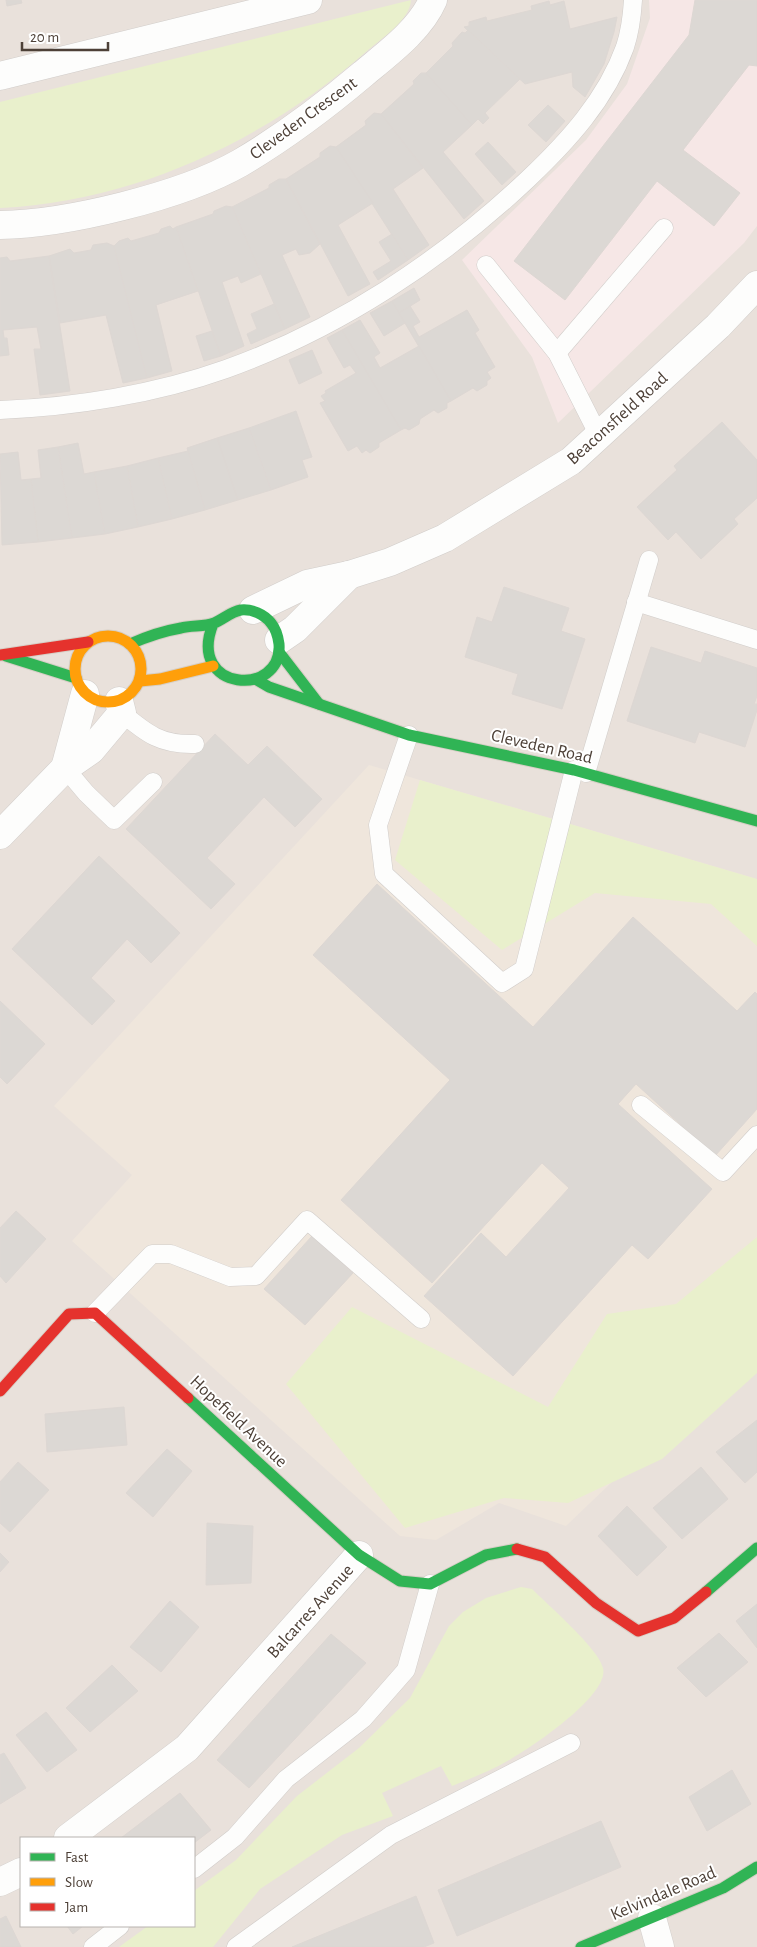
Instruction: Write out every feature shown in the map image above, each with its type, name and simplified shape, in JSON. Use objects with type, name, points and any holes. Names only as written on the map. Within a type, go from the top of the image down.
[{"type":"street","points":[[0,76],[308,0]]},
{"type":"street","name":"Cleveden Crescent","points":[[0,225],[62,219],[123,206],[202,180],[239,164],[298,126],[386,55],[414,26],[433,0]]},
{"type":"street","name":"Beaconsfield Road","points":[[253,610],[306,584],[349,575],[390,562],[445,538],[571,461],[718,326],[757,285]]},
{"type":"street","name":"Beaconsfield Road","points":[[279,646],[349,575]]},
{"type":"street","points":[[140,681],[160,679],[213,666],[207,645],[208,634],[214,624],[224,614],[238,609],[253,610],[271,621],[279,646],[320,704]]},
{"type":"street","points":[[130,644],[158,632],[198,624],[214,624]]},
{"type":"street","points":[[0,834],[65,768],[91,750],[135,690],[140,681],[141,665],[140,658],[130,644],[121,638],[110,636],[88,642],[1,655]]},
{"type":"street","points":[[65,768],[80,686],[76,661],[80,651],[88,642]]},
{"type":"street","points":[[257,680],[275,664],[279,646]]},
{"type":"street","points":[[1,655],[80,686],[101,702],[121,707]]},
{"type":"street","name":"Cleveden Road","points":[[213,666],[221,675],[232,680],[245,682],[257,680],[268,686],[408,735],[580,772],[757,821]]},
{"type":"street","points":[[0,1391],[69,1314],[95,1312]]},
{"type":"street","name":"Hopefield Avenue","points":[[95,1312],[359,1555]]},
{"type":"street","points":[[430,1584],[486,1555],[521,1548],[545,1557],[596,1603],[638,1631],[674,1618],[757,1548]]},
{"type":"street","name":"Balcarres Avenue","points":[[69,1837],[187,1748],[359,1555],[400,1581],[430,1584]]},
{"type":"street","name":"Kelvindale Road","points":[[581,1947],[723,1888],[757,1867]]},
{"type":"street","points":[[0,1882],[20,1872]]},
{"type":"street","points":[[652,1918],[660,1947]]},
{"type":"lane","points":[[0,410],[72,405],[129,394],[225,369],[274,349],[338,318],[415,272],[500,206],[576,130],[614,72],[625,47],[632,18],[633,0]]},
{"type":"lane","points":[[556,353],[664,228]]},
{"type":"lane","points":[[486,265],[556,353],[599,436]]},
{"type":"lane","points":[[408,735],[378,825],[384,874],[502,983],[524,969],[580,772],[649,560]]},
{"type":"lane","points":[[636,602],[757,640]]},
{"type":"lane","points":[[121,707],[144,731],[174,745],[195,744]]},
{"type":"lane","points":[[65,768],[86,793],[114,820],[153,782]]},
{"type":"lane","points":[[641,1105],[723,1172],[757,1135]]},
{"type":"lane","points":[[95,1312],[152,1254],[171,1254],[230,1277],[256,1276],[307,1220],[422,1319]]},
{"type":"lane","points":[[195,1868],[236,1837],[286,1779],[363,1719],[406,1670],[430,1584]]},
{"type":"lane","points":[[236,1947],[391,1835],[572,1743]]},
{"type":"lane","points":[[93,1947],[119,1927]]},
{"type":"shaded area","points":[[0,0],[757,0],[757,1947],[0,1947]]},
{"type":"shaded area","points":[[649,0],[757,0],[757,226],[744,243],[558,423],[532,357],[462,260],[586,140],[627,84],[650,18]]},
{"type":"shaded area","points":[[369,765],[757,879],[757,1343],[566,1526],[499,1503],[436,1540],[400,1536],[72,1241],[132,1175],[54,1106]]},
{"type":"green space","points":[[411,0],[406,15],[394,28],[329,82],[287,112],[243,138],[197,160],[150,179],[101,193],[51,203],[0,208],[0,102]]},
{"type":"green space","points":[[420,780],[757,879],[757,946],[711,904],[595,893],[502,950],[395,860]]},
{"type":"green space","points":[[757,1237],[757,1373],[662,1459],[568,1503],[504,1498],[405,1528],[286,1384],[352,1307],[548,1407],[607,1314],[676,1304]]},
{"type":"green space","points":[[521,1587],[532,1589],[583,1639],[603,1668],[602,1679],[595,1692],[583,1705],[535,1744],[482,1774],[452,1786],[441,1766],[382,1793],[393,1816],[342,1835],[260,1889],[213,1947],[119,1947],[147,1927],[195,1927],[195,1890],[236,1860],[297,1796],[359,1748],[410,1698],[449,1626],[463,1612],[486,1598]]},
{"type":"building","points":[[6,0],[21,0],[22,3],[7,6]]},
{"type":"building","points":[[695,0],[757,0],[757,66],[749,65],[683,150],[740,193],[714,226],[657,181],[565,300],[514,261],[689,35]]},
{"type":"building","points":[[549,1],[550,5],[564,1],[570,29],[617,17],[604,64],[585,97],[573,87],[572,72],[525,84],[464,27],[469,26],[469,22],[486,17],[487,21],[532,10],[531,6]]},
{"type":"building","points":[[468,30],[520,79],[485,113],[489,118],[483,124],[478,119],[472,125],[426,73],[453,46],[452,43],[462,32],[465,33]]},
{"type":"building","points":[[421,73],[426,73],[472,125],[443,152],[484,201],[464,219],[381,114],[414,84],[413,81]]},
{"type":"building","points":[[548,105],[565,121],[546,142],[528,125]]},
{"type":"building","points":[[374,113],[381,114],[423,168],[393,189],[429,245],[408,260],[336,147],[366,125],[365,121]]},
{"type":"building","points":[[488,142],[516,172],[502,185],[475,154]]},
{"type":"building","points":[[330,146],[336,147],[373,203],[338,225],[370,284],[348,296],[286,179],[320,157],[320,153]]},
{"type":"building","points":[[279,179],[286,179],[320,244],[310,253],[299,255],[296,249],[282,255],[310,317],[285,329],[232,207],[269,188],[269,185]]},
{"type":"building","points":[[226,206],[232,207],[261,274],[241,283],[238,276],[222,282],[244,346],[221,356],[176,227],[213,214],[214,211]]},
{"type":"building","points":[[170,226],[173,229],[176,227],[198,291],[156,305],[172,371],[147,378],[114,246],[119,241],[128,238],[131,241],[159,233],[161,229]]},
{"type":"building","points":[[392,234],[408,260],[378,280],[373,272],[391,261],[379,242]]},
{"type":"building","points":[[107,243],[114,246],[147,378],[123,383],[106,315],[60,323],[49,256],[70,249],[74,253],[91,250],[93,245]]},
{"type":"building","points":[[49,256],[70,391],[40,395],[34,349],[41,349],[37,327],[3,330],[4,338],[7,338],[9,355],[0,356],[0,258],[7,257],[10,261]]},
{"type":"building","points":[[414,288],[420,300],[399,313],[392,301]]},
{"type":"building","points":[[392,301],[405,323],[384,336],[370,313]]},
{"type":"building","points":[[274,304],[285,329],[251,344],[247,334],[257,329],[251,314]]},
{"type":"building","points":[[410,306],[420,322],[413,326],[419,337],[467,310],[479,330],[475,333],[495,367],[487,372],[491,378],[487,381],[487,385],[477,391],[473,388],[451,401],[399,313]]},
{"type":"building","points":[[360,320],[380,353],[374,357],[380,368],[419,346],[451,401],[447,403],[447,408],[438,413],[434,410],[420,419],[419,424],[409,430],[405,428],[401,430],[342,330]]},
{"type":"building","points":[[342,330],[401,430],[379,443],[379,447],[370,453],[366,450],[362,453],[357,446],[348,451],[320,403],[325,401],[321,396],[326,393],[325,391],[356,373],[350,365],[344,368],[327,338]]},
{"type":"building","points":[[212,331],[221,356],[204,361],[196,336]]},
{"type":"building","points":[[312,350],[322,373],[299,384],[289,360]]},
{"type":"building","points":[[296,411],[312,457],[302,460],[308,477],[271,490],[249,428]]},
{"type":"building","points":[[722,422],[757,460],[757,498],[734,519],[738,524],[701,559],[676,532],[668,540],[637,507],[677,470],[674,466]]},
{"type":"building","points":[[249,428],[271,490],[238,500],[217,438]]},
{"type":"building","points":[[217,438],[238,500],[205,510],[187,448]]},
{"type":"building","points":[[78,443],[84,474],[94,472],[105,534],[72,538],[58,447]]},
{"type":"building","points":[[58,447],[72,538],[38,542],[31,479],[41,478],[38,450]]},
{"type":"building","points":[[188,451],[205,510],[172,519],[158,458]]},
{"type":"building","points":[[18,452],[21,480],[31,479],[38,542],[2,545],[0,454]]},
{"type":"building","points":[[158,458],[172,519],[138,527],[127,466]]},
{"type":"building","points":[[127,466],[138,527],[105,534],[94,472]]},
{"type":"building","points":[[504,587],[569,608],[561,631],[585,639],[562,709],[512,694],[518,674],[465,657],[477,617],[492,622]]},
{"type":"building","points":[[651,647],[701,663],[705,651],[757,668],[757,696],[754,704],[757,704],[757,710],[745,747],[699,732],[695,743],[627,721]]},
{"type":"building","points":[[215,734],[248,765],[267,746],[322,799],[295,827],[264,797],[207,858],[235,884],[211,909],[126,829]]},
{"type":"building","points":[[99,856],[180,933],[151,963],[127,939],[91,978],[115,1001],[92,1025],[12,949]]},
{"type":"building","points":[[377,884],[533,1027],[633,917],[737,1011],[755,992],[757,994],[757,1109],[715,1156],[636,1084],[618,1104],[712,1189],[648,1259],[632,1245],[513,1376],[424,1296],[481,1233],[506,1257],[569,1188],[542,1163],[432,1283],[341,1200],[450,1080],[313,955]]},
{"type":"building","points":[[0,1001],[45,1044],[7,1084],[0,1077]]},
{"type":"building","points":[[16,1211],[46,1239],[6,1283],[0,1276],[0,1228]]},
{"type":"building","points":[[312,1236],[353,1273],[305,1325],[264,1289]]},
{"type":"building","points":[[124,1407],[127,1445],[47,1452],[45,1414]]},
{"type":"building","points":[[757,1420],[757,1472],[745,1483],[716,1452]]},
{"type":"building","points":[[167,1449],[192,1471],[153,1517],[126,1493]]},
{"type":"building","points":[[18,1462],[49,1490],[10,1532],[0,1523],[0,1482]]},
{"type":"building","points":[[701,1467],[728,1499],[682,1539],[653,1508]]},
{"type":"building","points":[[627,1506],[667,1547],[637,1576],[598,1536]]},
{"type":"building","points":[[207,1523],[253,1526],[251,1583],[206,1585]]},
{"type":"building","points":[[0,1553],[9,1562],[0,1572]]},
{"type":"building","points":[[170,1601],[199,1627],[161,1672],[130,1647]]},
{"type":"building","points":[[757,1604],[757,1648],[736,1621]]},
{"type":"building","points":[[719,1633],[748,1662],[706,1697],[677,1668]]},
{"type":"building","points":[[331,1634],[366,1663],[249,1788],[217,1760]]},
{"type":"building","points":[[112,1665],[138,1691],[90,1732],[66,1708]]},
{"type":"building","points":[[46,1712],[77,1750],[47,1772],[16,1735]]},
{"type":"building","points":[[4,1753],[26,1788],[0,1804],[0,1755]]},
{"type":"building","points":[[732,1770],[751,1804],[707,1831],[689,1797]]},
{"type":"building","points":[[180,1793],[211,1830],[195,1842],[195,1837],[122,1837]]},
{"type":"building","points":[[601,1821],[621,1867],[457,1936],[438,1890]]},
{"type":"building","points":[[416,1896],[434,1943],[424,1947],[292,1947]]},
{"type":"building","points":[[6,1916],[21,1947],[0,1947],[0,1919]]},
{"type":"building","points":[[68,1927],[82,1927],[73,1934]]},
{"type":"traffic: fast","points":[[130,644],[168,631],[210,624],[237,611],[249,610],[265,617],[274,628],[279,644],[276,661],[267,673],[253,679],[237,680],[223,674],[212,663],[208,647],[213,624]]},
{"type":"traffic: fast","points":[[279,652],[319,704]]},
{"type":"traffic: fast","points":[[6,656],[76,678]]},
{"type":"traffic: fast","points":[[257,680],[269,687],[409,735],[574,770],[757,821]]},
{"type":"traffic: fast","points":[[188,1398],[359,1555],[400,1581],[430,1584],[486,1555],[517,1549]]},
{"type":"traffic: fast","points":[[706,1592],[757,1548]]},
{"type":"traffic: fast","points":[[581,1947],[723,1888],[757,1867]]},
{"type":"traffic: slow","points":[[102,636],[114,636],[132,645],[139,656],[141,669],[139,682],[132,693],[121,700],[102,702],[89,697],[80,688],[75,675],[75,663],[80,650],[89,641],[102,636]]},
{"type":"traffic: slow","points":[[140,681],[160,679],[213,666]]},
{"type":"traffic: jam","points":[[0,655],[88,642]]},
{"type":"traffic: jam","points":[[0,1391],[69,1314],[95,1313],[188,1398]]},
{"type":"traffic: jam","points":[[517,1549],[545,1557],[596,1603],[638,1631],[674,1618],[706,1592]]}]
